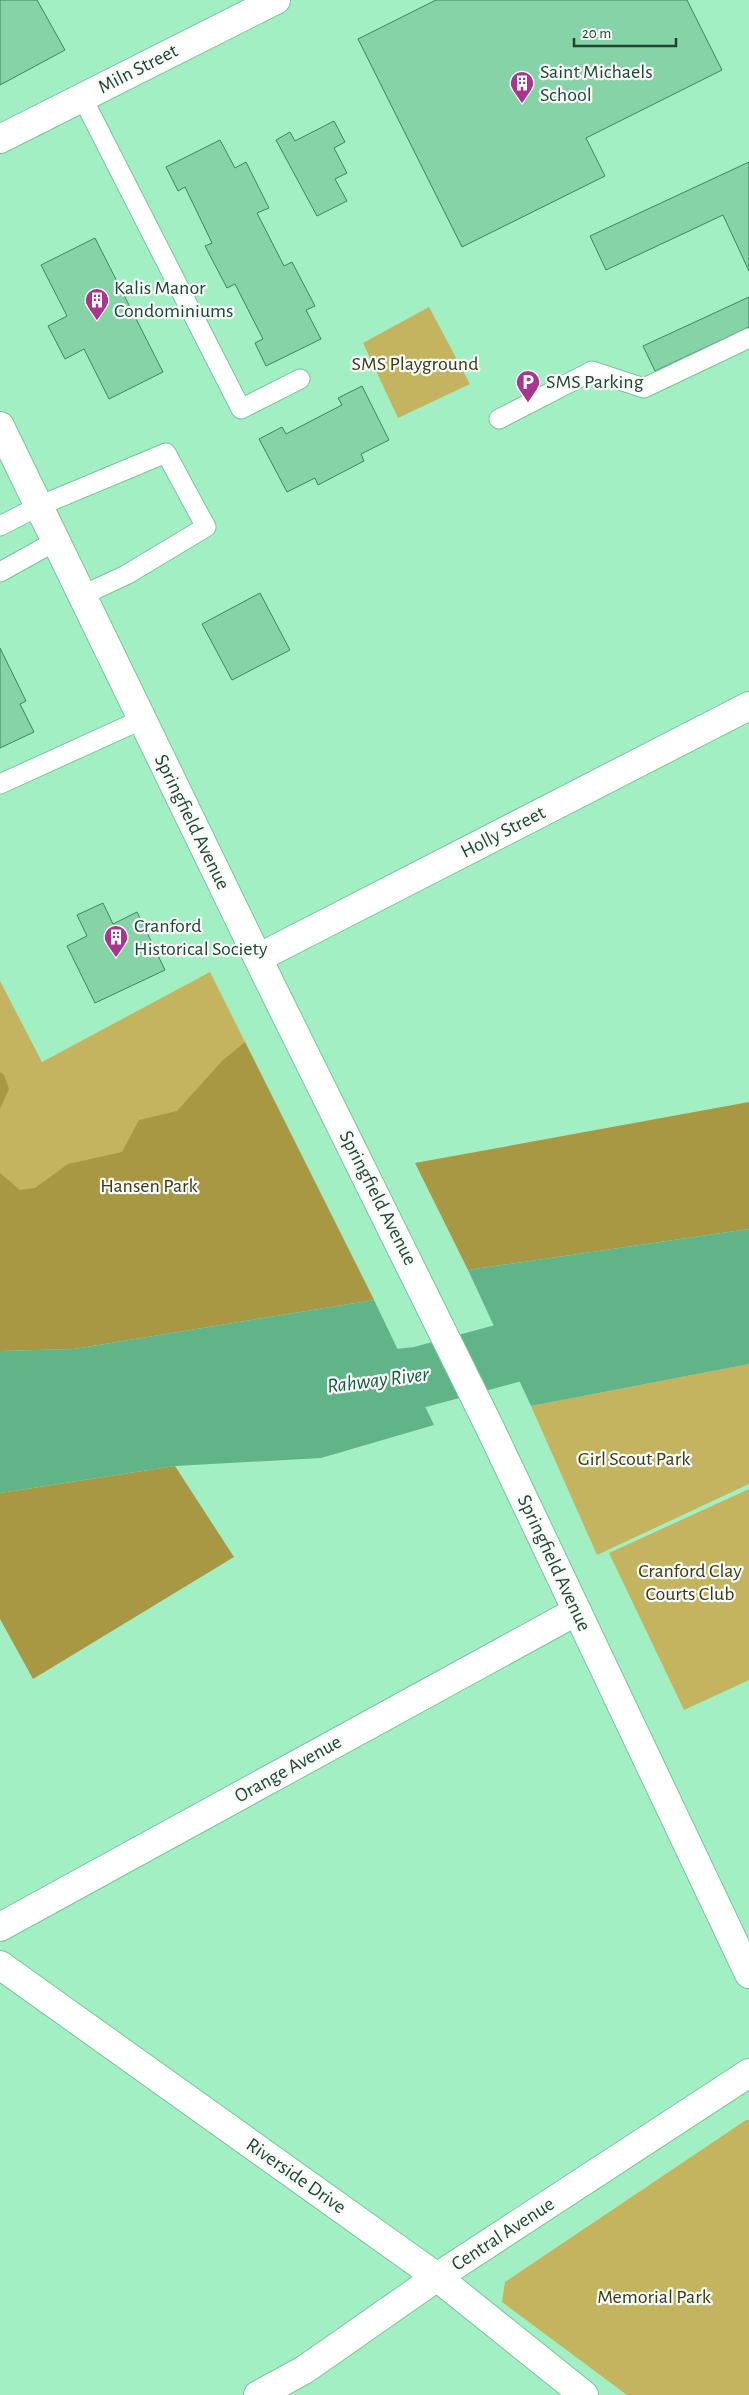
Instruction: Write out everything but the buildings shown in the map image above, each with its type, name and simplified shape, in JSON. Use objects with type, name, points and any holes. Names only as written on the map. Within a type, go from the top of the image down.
[{"type":"street","name":"Miln Street","points":[[0,139],[276,0]]},
{"type":"street","name":"Springfield Avenue","points":[[0,426],[258,958],[492,1430],[749,1974]]},
{"type":"street","name":"Holly Street","points":[[258,958],[749,706]]},
{"type":"street","name":"Orange Avenue","points":[[0,1928],[577,1611]]},
{"type":"street","name":"Riverside Drive","points":[[0,1965],[437,2276],[584,2395]]},
{"type":"street","name":"Central Avenue","points":[[258,2395],[304,2370],[437,2276],[749,2072]]},
{"type":"lane","points":[[82,97],[241,409],[300,379]]},
{"type":"lane","points":[[499,420],[592,371],[644,388],[749,338]]},
{"type":"lane","points":[[0,526],[40,506],[166,453],[206,527],[126,575],[83,595]]},
{"type":"lane","points":[[0,572],[56,540]]},
{"type":"lane","points":[[0,784],[143,719]]},
{"type":"green space","name":"SMS Playground","points":[[429,307],[470,384],[398,418],[363,343]]},
{"type":"green space","name":"Hansen Park","points":[[210,972],[374,1300],[0,1351],[0,981],[42,1062]]},
{"type":"green space","name":"Hansen Park","points":[[245,1042],[374,1300],[74,1349],[0,1351],[0,1173],[20,1190],[35,1188],[68,1164],[122,1152],[139,1120],[177,1111],[222,1061]]},
{"type":"green space","points":[[0,1072],[4,1075],[9,1089],[0,1109]]},
{"type":"green space","points":[[749,1102],[749,1229],[468,1270],[415,1163]]},
{"type":"green space","name":"Girl Scout Park","points":[[749,1364],[749,1484],[597,1555],[531,1406]]},
{"type":"green space","points":[[175,1466],[234,1557],[33,1679],[0,1619],[0,1493]]},
{"type":"green space","name":"Cranford Clay Courts Club","points":[[749,1489],[749,1680],[684,1710],[609,1553]]},
{"type":"green space","name":"Memorial Park","points":[[746,2120],[749,2120],[749,2395],[627,2395],[502,2302],[505,2282]]},
{"type":"water","points":[[749,1229],[749,1364],[531,1406],[468,1270]]},
{"type":"water","points":[[374,1300],[434,1425],[321,1458],[175,1466],[0,1493],[0,1351],[74,1349]]},
{"type":"waterway","name":"Rahway River","points":[[328,1387],[420,1377],[749,1288]]},
{"type":"place","name":"Saint Michaels School","points":[[522,104]]},
{"type":"place","name":"Kalis Manor Condominiums","points":[[97,321]]},
{"type":"place","name":"SMS Parking","points":[[528,403]]},
{"type":"place","name":"Cranford Historical Society","points":[[116,958]]}]
